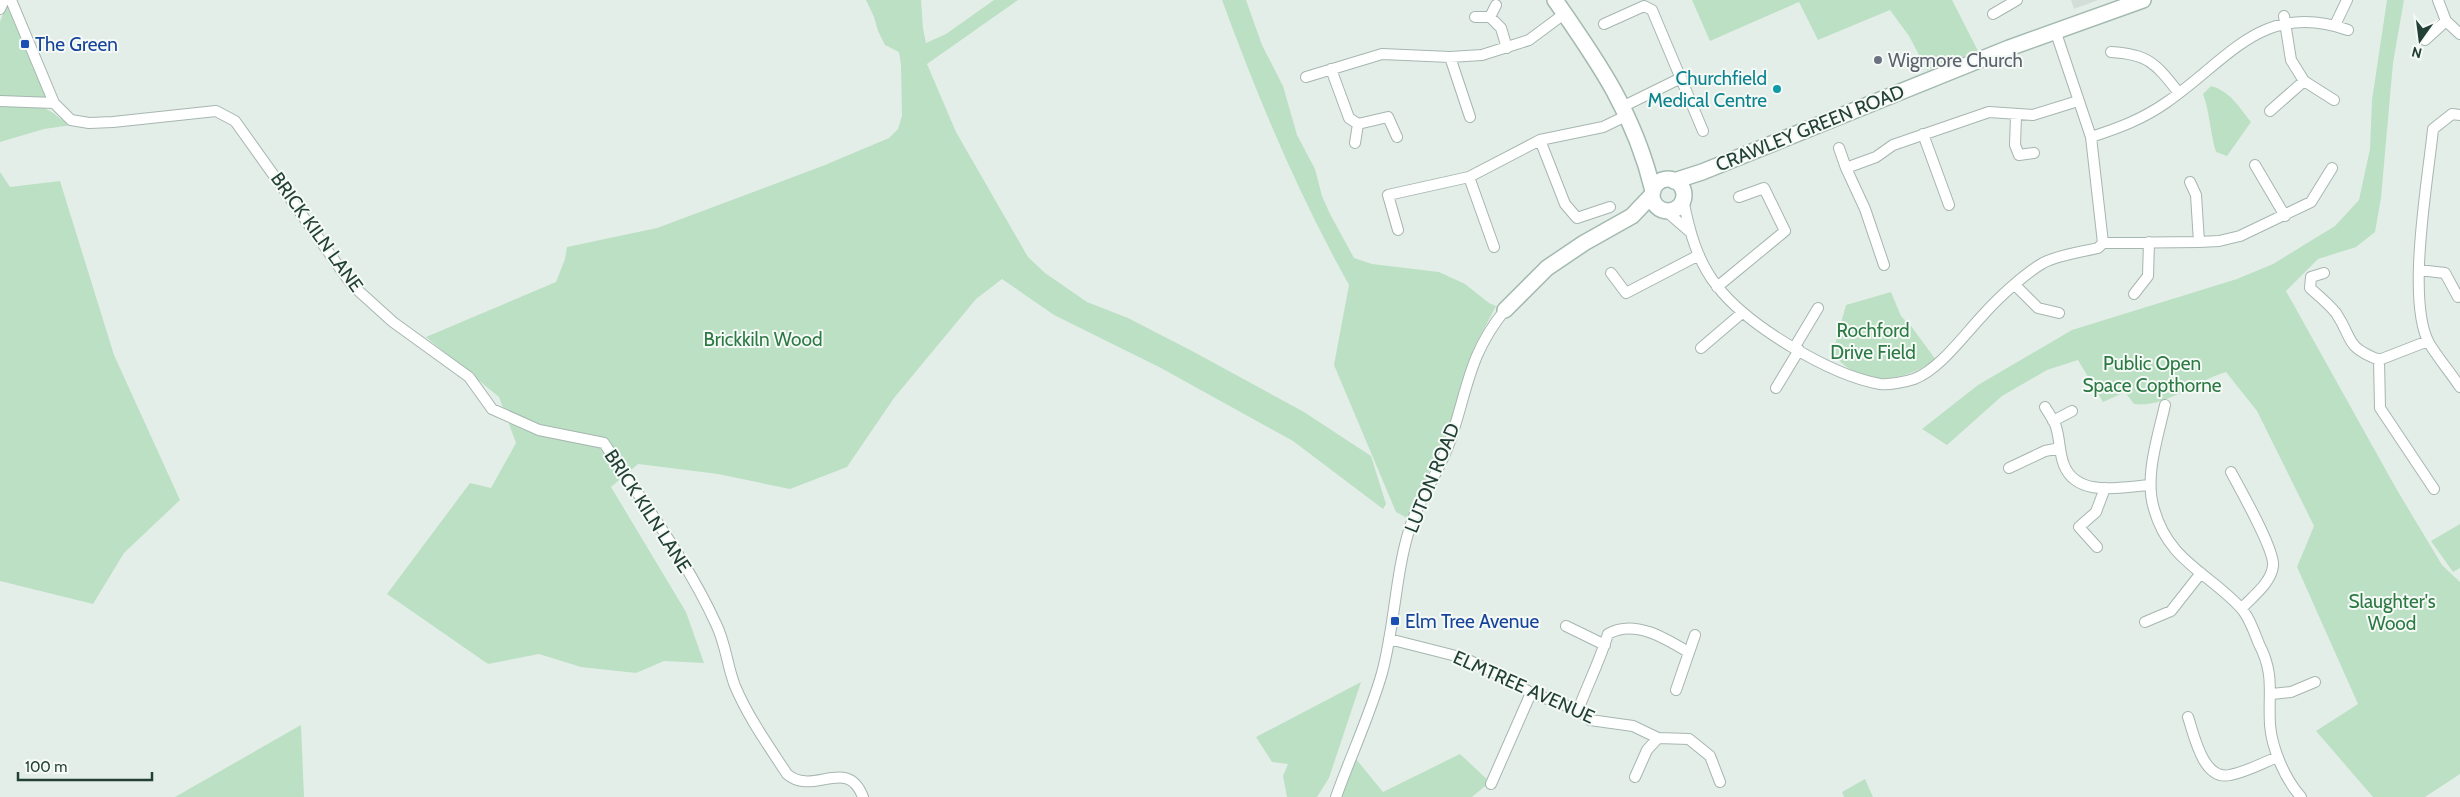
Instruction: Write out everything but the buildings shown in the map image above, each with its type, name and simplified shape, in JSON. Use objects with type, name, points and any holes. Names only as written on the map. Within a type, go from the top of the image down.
[{"type":"street","points":[[0,10],[4,0]]},
{"type":"street","name":"BRICK KILN LANE","points":[[11,0],[54,103],[71,120],[89,123],[216,111],[235,120],[352,285],[394,322],[469,377],[492,409],[539,430],[604,443],[700,592],[717,626],[727,652],[730,670],[747,712],[787,774],[794,780],[802,783],[833,777],[848,778],[858,787],[863,797]]},
{"type":"street","points":[[1555,0],[1608,77],[1626,111],[1645,157],[1654,202],[1689,231]]},
{"type":"street","points":[[1993,14],[2017,0]]},
{"type":"street","name":"CRAWLEY GREEN ROAD","points":[[1671,180],[1702,172],[2009,48],[2056,33],[2143,0]]},
{"type":"street","points":[[2336,23],[2347,0]]},
{"type":"street","points":[[2438,0],[2446,21],[2460,34]]},
{"type":"street","points":[[1490,17],[1496,5]]},
{"type":"street","points":[[1604,24],[1644,6],[1652,10],[1703,131]]},
{"type":"street","points":[[1306,77],[1382,54],[1450,57],[1482,55],[1529,40],[1564,14]]},
{"type":"street","points":[[2091,137],[2146,117],[2179,93],[2252,30],[2269,19],[2302,14],[2336,23],[2348,30]]},
{"type":"street","points":[[2284,16],[2291,60],[2304,81],[2334,100]]},
{"type":"street","points":[[1475,17],[1490,17],[1501,28],[1507,48]]},
{"type":"street","points":[[2425,40],[2446,21]]},
{"type":"street","points":[[1645,157],[1671,180],[1681,186],[1689,231],[1699,255],[1717,287],[1742,313],[1796,349],[1851,376],[1883,384],[1915,379],[1946,356],[1985,312],[2044,262],[2098,248],[2103,243],[2104,236],[2091,137],[2056,33]]},
{"type":"street","points":[[2111,52],[2128,52],[2158,66],[2179,93]]},
{"type":"street","points":[[1450,57],[1470,117]]},
{"type":"street","points":[[1331,68],[1349,118],[1358,124],[1388,117],[1397,137]]},
{"type":"street","points":[[1398,230],[1388,194],[1470,177],[1540,140],[1603,127],[1681,78]]},
{"type":"street","points":[[2270,111],[2304,81]]},
{"type":"street","points":[[0,101],[54,103]]},
{"type":"street","points":[[1846,168],[1876,157],[1894,145],[1989,112],[2016,116],[2033,115],[2078,101]]},
{"type":"street","points":[[2460,115],[2452,114],[2434,129],[2419,270],[2418,301],[2428,341],[2460,387]]},
{"type":"street","points":[[2016,116],[2015,145],[2019,155],[2034,153]]},
{"type":"street","points":[[1355,143],[1358,124]]},
{"type":"street","points":[[1923,134],[1949,205]]},
{"type":"street","points":[[1540,140],[1564,204],[1577,218],[1610,207]]},
{"type":"street","points":[[1839,148],[1865,209],[1884,265]]},
{"type":"street","points":[[2255,165],[2284,216]]},
{"type":"street","points":[[2103,243],[2219,241],[2240,236],[2311,202],[2332,168]]},
{"type":"street","name":"CRAWLEY GREEN ROAD","points":[[1683,197],[1702,172]]},
{"type":"street","points":[[1470,177],[1494,247]]},
{"type":"street","points":[[1632,216],[1653,193],[1659,182],[1671,180]]},
{"type":"street","points":[[2190,182],[2196,195],[2198,242]]},
{"type":"street","points":[[1717,287],[1784,231],[1764,188],[1739,197]]},
{"type":"street","points":[[1505,310],[1546,268],[1584,242],[1632,216],[1679,207],[1683,197]]},
{"type":"street","points":[[2134,294],[2148,276],[2149,242]]},
{"type":"street","points":[[1611,273],[1626,292],[1699,255]]},
{"type":"street","points":[[2419,270],[2445,273],[2458,297]]},
{"type":"street","points":[[2324,273],[2311,277],[2310,288],[2336,313],[2350,343],[2361,353],[2379,360],[2428,341]]},
{"type":"street","points":[[2015,285],[2038,308],[2059,313]]},
{"type":"street","points":[[1776,388],[1818,308]]},
{"type":"street","name":"LUTON ROAD","points":[[1336,797],[1372,704],[1382,672],[1410,527],[1420,500],[1443,459],[1451,439],[1466,381],[1474,360],[1484,340],[1505,310]]},
{"type":"street","points":[[1701,348],[1742,313]]},
{"type":"street","points":[[2379,360],[2380,408],[2434,489]]},
{"type":"street","points":[[2165,405],[2150,485],[2153,508],[2161,529],[2175,552],[2242,608],[2268,661],[2272,694],[2270,726],[2278,757],[2301,797]]},
{"type":"street","points":[[2046,407],[2053,420],[2063,465],[2072,479],[2084,486],[2105,488],[2150,485]]},
{"type":"street","points":[[2053,420],[2072,411]]},
{"type":"street","points":[[2008,468],[2045,451],[2060,448]]},
{"type":"street","points":[[2231,472],[2269,548],[2274,565],[2268,582],[2242,608]]},
{"type":"street","points":[[2097,547],[2079,527],[2096,512],[2105,488]]},
{"type":"street","points":[[2145,622],[2171,611],[2201,574]]},
{"type":"street","points":[[1566,626],[1605,645]]},
{"type":"street","points":[[1578,710],[1590,678],[1600,663],[1608,634],[1618,628],[1640,629],[1668,640],[1688,652]]},
{"type":"street","points":[[1676,690],[1694,636]]},
{"type":"street","name":"ELMTREE AVENUE","points":[[1389,639],[1464,658],[1508,679],[1531,693],[1578,710],[1590,720],[1633,726],[1658,738]]},
{"type":"street","points":[[2272,694],[2291,692],[2315,682]]},
{"type":"street","points":[[1491,784],[1531,693]]},
{"type":"street","points":[[2188,717],[2202,760],[2213,771],[2228,776],[2278,757]]},
{"type":"street","points":[[1635,777],[1646,750],[1658,738],[1688,739],[1710,756],[1720,782]]},
{"type":"shaded area","points":[[2071,0],[2098,0],[2074,9]]},
{"type":"green space","points":[[8,0],[47,94],[45,99],[0,99],[0,22]]},
{"type":"green space","name":"Brickkiln Wood","points":[[866,0],[921,0],[926,43],[946,34],[994,0],[1018,0],[927,64],[956,132],[1028,257],[1045,273],[1087,302],[1128,318],[1192,351],[1304,412],[1371,456],[1386,504],[1383,509],[1293,441],[1161,368],[1054,315],[1002,279],[976,299],[894,398],[847,467],[790,489],[718,474],[638,464],[611,487],[686,612],[704,663],[664,661],[636,673],[581,667],[539,654],[488,664],[387,594],[470,483],[491,488],[516,443],[499,397],[426,337],[556,282],[565,259],[567,247],[657,228],[825,165],[889,138],[898,129],[902,116],[899,52],[885,45]]},
{"type":"green space","points":[[1222,0],[1246,0],[1262,45],[1283,86],[1297,135],[1315,169],[1322,196],[1354,258],[1372,264],[1439,272],[1465,284],[1489,303],[1496,306],[1474,348],[1462,381],[1448,432],[1407,518],[1396,512],[1334,365],[1349,285],[1296,181],[1250,73]]},
{"type":"green space","points":[[1692,0],[1952,0],[1978,51],[1927,70],[1909,36],[1890,10],[1818,40],[1799,2],[1710,41]]},
{"type":"green space","name":"Slaughter's Wood","points":[[2387,0],[2404,0],[2393,63],[2381,198],[2375,232],[2356,247],[2318,259],[2286,291],[2397,490],[2442,565],[2460,582],[2460,774],[2425,797],[2373,797],[2316,731],[2358,704],[2297,567],[2314,526],[2257,411],[2226,372],[2158,402],[2134,404],[2125,392],[2103,402],[2078,360],[2047,370],[2002,396],[1947,445],[1922,429],[1978,385],[2072,330],[2237,279],[2273,264],[2335,226],[2359,200],[2370,149],[2372,100]]},
{"type":"green space","points":[[2211,86],[2218,88],[2229,96],[2251,122],[2227,156],[2216,152],[2214,145],[2203,94]]},
{"type":"green space","points":[[0,106],[37,106],[72,125],[44,129],[0,142]]},
{"type":"green space","points":[[0,172],[10,187],[60,181],[114,355],[180,500],[124,553],[93,604],[0,581]]},
{"type":"green space","name":"Rochford Drive Field","points":[[1891,292],[1901,316],[1911,326],[1936,360],[1919,370],[1900,376],[1871,378],[1849,369],[1832,355],[1846,305]]},
{"type":"green space","points":[[2460,524],[2460,568],[2453,572],[2431,541]]},
{"type":"green space","points":[[1361,682],[1329,778],[1317,797],[1287,797],[1283,776],[1288,764],[1272,762],[1256,737]]},
{"type":"green space","points":[[301,725],[304,797],[175,797]]},
{"type":"green space","points":[[1460,754],[1490,782],[1472,797],[1341,797],[1356,759],[1383,792]]},
{"type":"green space","points":[[1865,779],[1873,797],[1844,797],[1842,792]]},
{"type":"place","name":"The Green","points":[[25,44]]},
{"type":"place","name":"Wigmore Church","points":[[1878,60]]},
{"type":"place","name":"Churchfield Medical Centre","points":[[1777,89]]},
{"type":"place","name":"Elm Tree Avenue","points":[[1395,621]]},
{"type":"park label","name":"Public Open Space Copthorne","points":[[2152,374]]}]
